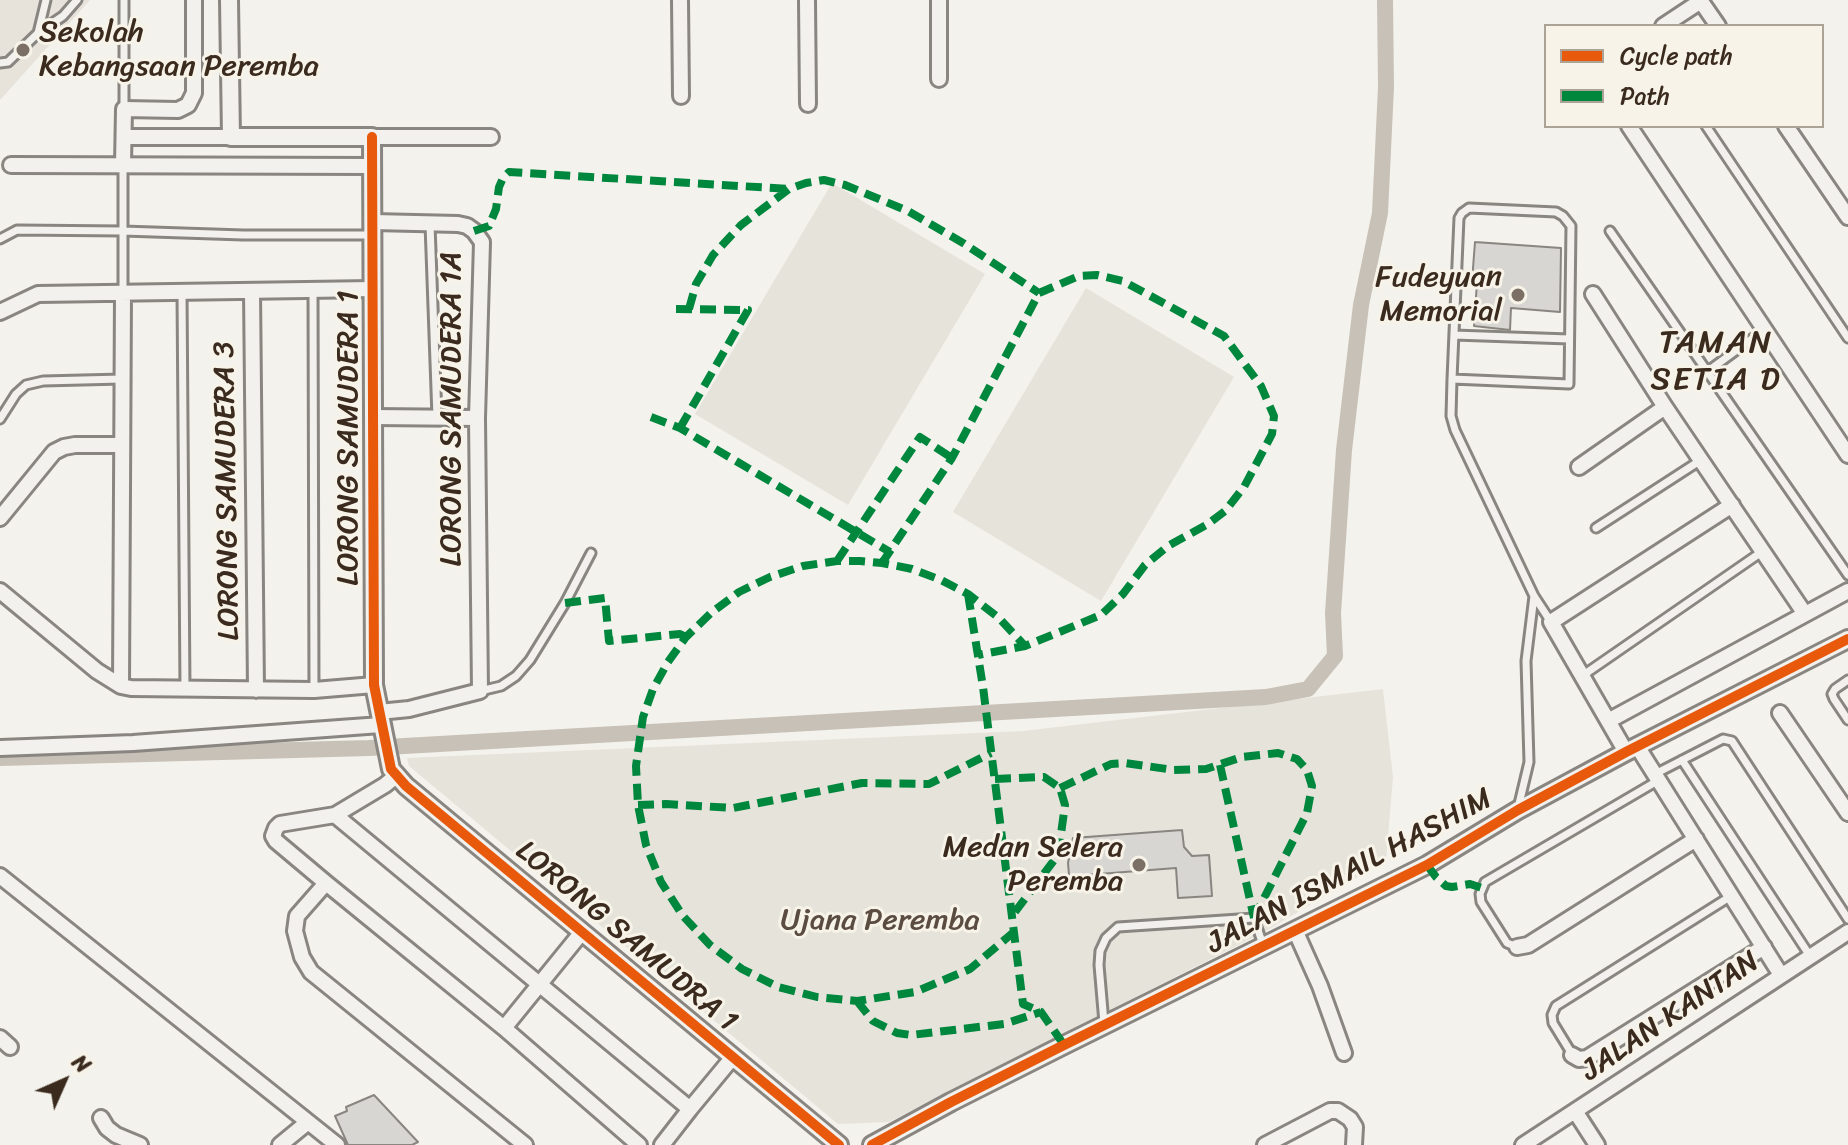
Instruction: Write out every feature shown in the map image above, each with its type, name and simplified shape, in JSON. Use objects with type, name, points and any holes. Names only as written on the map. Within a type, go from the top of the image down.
[{"type":"street","points":[[229,0],[231,137]]},
{"type":"street","points":[[680,0],[681,96]]},
{"type":"street","points":[[807,0],[808,104]]},
{"type":"street","points":[[939,0],[939,79]]},
{"type":"street","points":[[1666,24],[1700,0],[1717,24]]},
{"type":"street","points":[[123,165],[124,109],[178,110],[188,105],[194,93],[191,1]]},
{"type":"street","points":[[1630,128],[1848,455]]},
{"type":"street","points":[[1787,128],[1848,217]]},
{"type":"street","points":[[124,137],[491,137]]},
{"type":"street","name":"LORONG SAMUDERA 1","points":[[372,137],[374,685],[392,769]]},
{"type":"street","points":[[11,165],[373,166]]},
{"type":"street","name":"LORONG SAMUDERA 1A","points":[[373,228],[458,224],[474,231],[482,242],[477,418],[480,691]]},
{"type":"street","points":[[0,312],[38,294],[373,289]]},
{"type":"street","name":"LORONG SAMUDERA 3","points":[[252,291],[256,690]]},
{"type":"street","points":[[121,686],[123,293]]},
{"type":"street","points":[[1593,294],[1805,614]]},
{"type":"street","points":[[1579,467],[1665,407]]},
{"type":"street","points":[[373,417],[477,418]]},
{"type":"street","points":[[0,518],[54,452],[75,445],[122,445]]},
{"type":"street","points":[[1732,505],[1551,622],[1608,721],[1657,777],[1781,975]]},
{"type":"street","points":[[0,591],[97,671],[121,686],[141,689],[314,690],[374,685]]},
{"type":"street","points":[[1608,721],[1848,591]]},
{"type":"street","name":"JALAN ISMAIL HASHIM","points":[[872,1145],[951,1102],[1427,865],[1518,810],[1631,749],[1848,639]]},
{"type":"street","points":[[0,748],[133,743],[381,725],[409,709],[480,691]]},
{"type":"street","points":[[1780,713],[1848,813]]},
{"type":"street","points":[[392,769],[385,785],[335,815],[280,824],[273,833],[276,841],[504,1028],[639,1145]]},
{"type":"street","name":"LORONG SAMUDRA 1","points":[[392,769],[406,786],[839,1145]]},
{"type":"street","points":[[335,815],[690,1109]]},
{"type":"street","points":[[1517,947],[1528,945],[1696,839]]},
{"type":"street","points":[[0,876],[337,1145]]},
{"type":"street","points":[[326,883],[297,916],[295,931],[302,957],[311,972],[525,1145]]},
{"type":"street","points":[[1295,930],[1320,986],[1344,1053]]},
{"type":"street","points":[[504,1028],[582,932]]},
{"type":"street","name":"JALAN KANTAN","points":[[1523,1145],[1848,932]]},
{"type":"street","points":[[1572,1055],[1579,1059],[1587,1058],[1764,947]]},
{"type":"street","points":[[662,1145],[733,1057]]},
{"type":"street","points":[[1265,1145],[1330,1111],[1338,1111],[1345,1114],[1355,1127],[1354,1145]]},
{"type":"street","points":[[1575,1111],[1597,1145]]},
{"type":"street","points":[[101,1118],[116,1135],[140,1145]]},
{"type":"street","points":[[280,1145],[308,1122]]},
{"type":"lane","points":[[38,33],[46,0]]},
{"type":"lane","points":[[0,63],[8,62],[38,33],[63,16],[77,0]]},
{"type":"lane","points":[[124,0],[124,109]]},
{"type":"lane","points":[[1707,128],[1848,338]]},
{"type":"lane","points":[[123,165],[123,293]]},
{"type":"lane","points":[[1452,379],[1569,384],[1571,226],[1563,216],[1556,212],[1469,208],[1462,213],[1459,218],[1452,379],[1451,416],[1455,430],[1534,596],[1551,622]]},
{"type":"lane","points":[[430,224],[437,417]]},
{"type":"lane","points":[[0,239],[17,230],[243,235],[373,228]]},
{"type":"lane","points":[[1610,231],[1848,575]]},
{"type":"lane","points":[[313,290],[314,690]]},
{"type":"lane","points":[[182,292],[185,689]]},
{"type":"lane","points":[[1708,371],[1764,330]]},
{"type":"lane","points":[[1454,335],[1569,339]]},
{"type":"lane","points":[[0,419],[16,394],[26,385],[43,381],[122,379]]},
{"type":"lane","points":[[1596,528],[1701,460]]},
{"type":"lane","points":[[1582,676],[1763,551]]},
{"type":"lane","points":[[480,691],[501,686],[516,676],[530,660],[591,553]]},
{"type":"lane","points":[[1518,810],[1529,762],[1526,661],[1534,596]]},
{"type":"lane","points":[[1848,680],[1832,694],[1848,720]]},
{"type":"lane","points":[[1517,947],[1507,943],[1481,902],[1480,894],[1485,882],[1682,760],[1723,739],[1732,741],[1848,919]]},
{"type":"lane","points":[[1682,760],[1810,957]]},
{"type":"lane","points":[[1572,1055],[1553,1023],[1556,1006],[1731,896]]},
{"type":"lane","points":[[1104,1026],[1100,951],[1106,938],[1118,927],[1254,918],[1263,946]]},
{"type":"shaded area","name":"Sekolah Kebangsaan Peremba","points":[[0,0],[90,0],[0,100]]},
{"type":"green space","points":[[832,183],[985,274],[848,505],[695,414]]},
{"type":"green space","points":[[1086,288],[1234,377],[1101,601],[953,512]]},
{"type":"green space","name":"Ujana Peremba","points":[[1383,689],[1393,777],[1386,860],[1264,932],[889,1122],[838,1124],[409,766],[407,758],[1023,731]]},
{"type":"building","name":"Fudeyuan Memorial","points":[[1475,242],[1561,248],[1560,312],[1511,308],[1510,330],[1474,326],[1477,282],[1472,281]]},
{"type":"building","name":"Medan Selera Peremba","points":[[1182,830],[1184,847],[1192,856],[1209,855],[1212,896],[1178,898],[1176,868],[1086,875],[1087,886],[1070,887],[1068,863],[1073,838]]},
{"type":"building","points":[[374,1095],[418,1142],[412,1145],[348,1145],[335,1116],[347,1111],[346,1107]]},
{"type":"waterway","points":[[0,758],[369,748],[1266,697],[1308,689],[1335,656],[1333,613],[1344,450],[1361,305],[1380,213],[1386,87],[1385,0]]},
{"type":"marked path","points":[[474,231],[489,226],[496,209],[499,187],[509,172],[789,189]]},
{"type":"marked path","points":[[689,309],[696,284],[713,255],[741,225],[789,189],[824,180],[845,185],[908,211],[1039,293]]},
{"type":"marked path","points":[[882,563],[952,458],[1039,293],[1079,276],[1097,275],[1123,281],[1224,336],[1261,386],[1274,416],[1272,434],[1244,487],[1225,511],[1168,546],[1145,565],[1123,594],[1101,615],[1025,646],[978,655]]},
{"type":"marked path","points":[[676,309],[748,310],[680,428]]},
{"type":"marked path","points":[[651,417],[680,428],[890,552]]},
{"type":"marked path","points":[[837,561],[920,437],[952,458]]},
{"type":"marked path","points":[[1015,931],[970,969],[915,992],[857,1001],[817,997],[778,987],[742,969],[710,945],[683,916],[661,882],[646,845],[638,805],[636,766],[643,717],[653,689],[686,637],[739,592],[803,566],[860,561],[912,569],[968,594],[999,618],[1025,646]]},
{"type":"marked path","points":[[968,594],[983,687],[1023,1004],[1041,1012],[1064,1045]]},
{"type":"marked path","points":[[565,603],[605,598],[609,641],[680,634],[686,637]]},
{"type":"marked path","points":[[638,805],[733,808],[862,783],[929,784],[991,753]]},
{"type":"marked path","points":[[1060,788],[1111,764],[1174,770],[1206,769],[1242,757],[1278,753],[1297,759],[1307,770],[1312,786],[1307,813],[1254,918]]},
{"type":"marked path","points":[[1220,765],[1254,918]]},
{"type":"marked path","points":[[995,779],[1044,777],[1060,788],[1065,805],[1058,855],[1012,916]]},
{"type":"marked path","points":[[1427,865],[1446,886],[1470,884],[1482,888]]},
{"type":"marked path","points":[[857,1001],[873,1021],[897,1033],[911,1035],[1004,1024],[1041,1012]]},
{"type":"cycle path","points":[[372,137],[374,685],[391,769],[406,786],[839,1145]]},
{"type":"cycle path","points":[[872,1145],[951,1102],[1427,865],[1518,810],[1626,752],[1848,639]]},
{"type":"place","name":"Sekolah Kebangsaan Peremba","points":[[23,50]]},
{"type":"place","name":"Fudeyuan Memorial","points":[[1518,295]]},
{"type":"place","name":"Medan Selera Peremba","points":[[1139,865]]},
{"type":"district","name":"TAMAN SETIA D","points":[[1716,362]]}]
